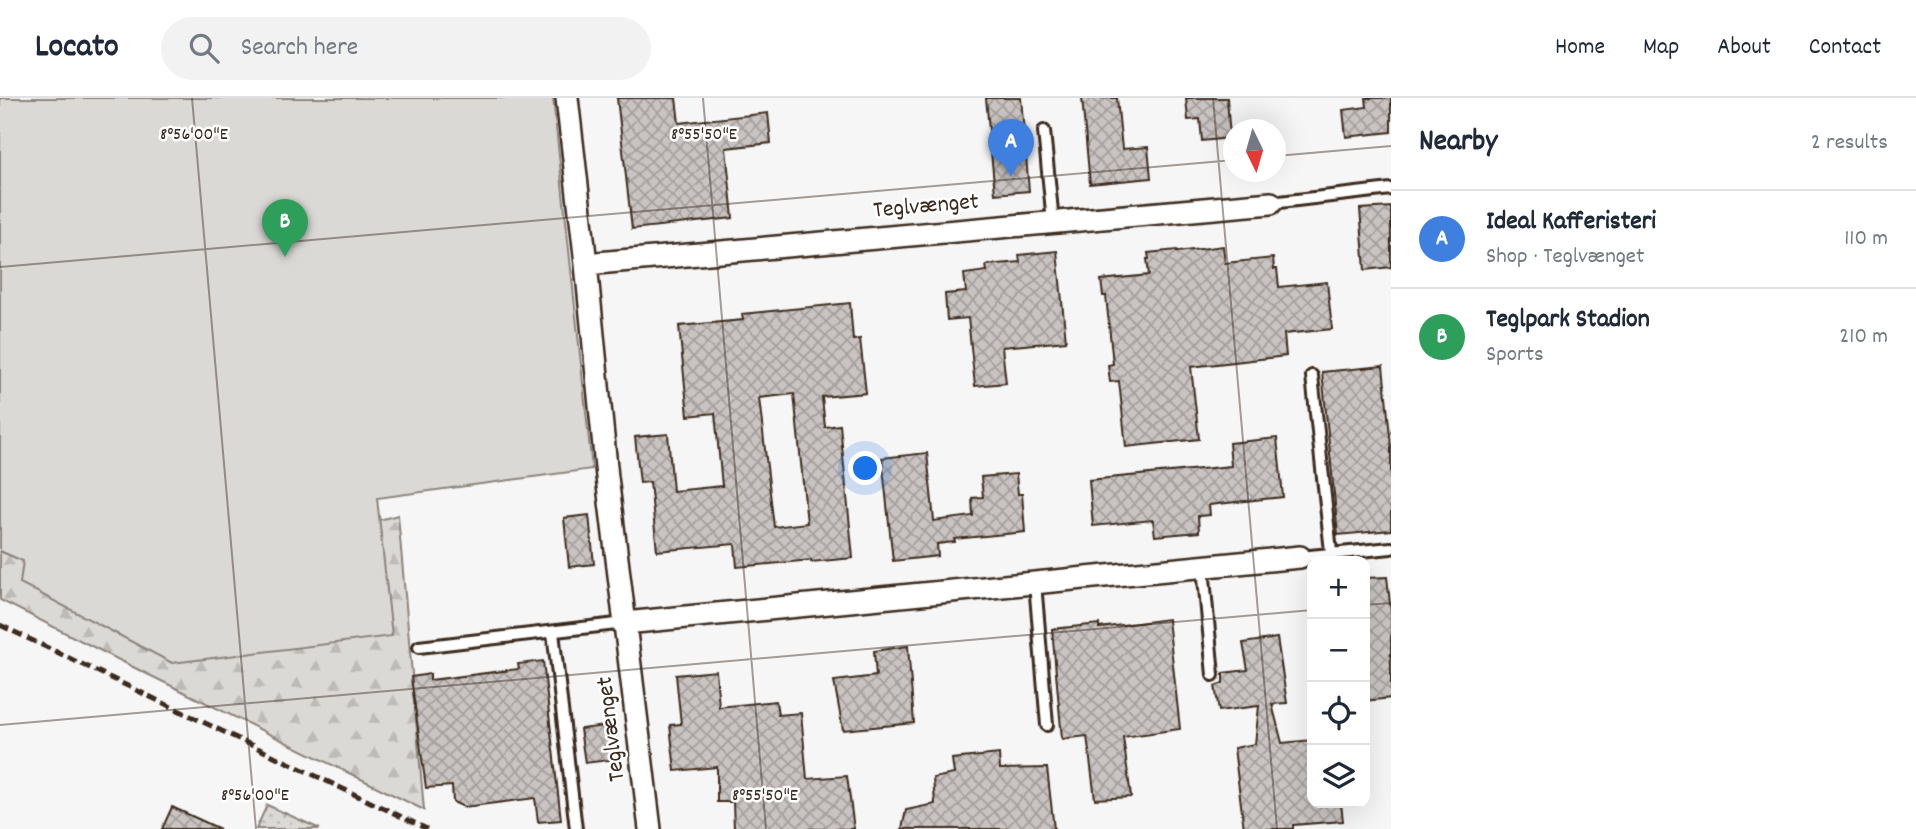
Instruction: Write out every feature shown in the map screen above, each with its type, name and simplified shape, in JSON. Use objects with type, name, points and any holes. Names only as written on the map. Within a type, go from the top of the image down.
[{"type":"street","name":"Teglvænget","points":[[567,98],[607,477],[650,829]]},
{"type":"street","name":"Teglvænget","points":[[586,264],[1271,203]]},
{"type":"street","points":[[625,623],[1300,557]]},
{"type":"lane","points":[[1044,131],[1053,222]]},
{"type":"lane","points":[[1271,203],[1391,189]]},
{"type":"lane","points":[[1312,376],[1332,556]]},
{"type":"lane","points":[[1344,556],[1391,548]]},
{"type":"lane","points":[[1300,557],[1307,557]]},
{"type":"lane","points":[[1203,567],[1213,675]]},
{"type":"lane","points":[[1034,583],[1047,725]]},
{"type":"lane","points":[[419,647],[625,623]]},
{"type":"lane","points":[[553,632],[576,829]]},
{"type":"green space","points":[[0,98],[553,98],[592,469],[377,498],[392,636],[172,663],[20,583],[23,561],[0,551]]},
{"type":"green space","points":[[398,515],[424,810],[0,600],[0,551],[23,561],[364,524]]},
{"type":"green space","points":[[267,805],[320,829],[256,829]]},
{"type":"building","points":[[617,98],[676,98],[679,123],[768,113],[771,143],[726,148],[733,218],[632,229]]},
{"type":"building","points":[[986,98],[1021,98],[1029,191],[995,194]]},
{"type":"building","points":[[1082,98],[1117,98],[1122,149],[1148,147],[1151,178],[1090,184]]},
{"type":"building","points":[[1186,98],[1227,98],[1229,119],[1223,119],[1223,139],[1202,141],[1200,119],[1188,120]]},
{"type":"building","points":[[1366,98],[1391,98],[1391,132],[1346,137],[1343,110],[1367,107]]},
{"type":"building","points":[[1391,207],[1391,267],[1365,270],[1360,209]]},
{"type":"building","points":[[1223,246],[1225,263],[1273,258],[1279,287],[1327,282],[1332,329],[1284,334],[1286,356],[1191,367],[1199,439],[1126,447],[1119,381],[1110,382],[1108,365],[1113,364],[1106,296],[1103,296],[1101,280],[1149,275],[1148,253]]},
{"type":"building","points":[[1057,251],[1066,341],[1002,347],[1006,383],[975,386],[968,318],[947,320],[945,294],[966,292],[964,274],[987,271],[986,265],[1020,262],[1019,255]]},
{"type":"building","points":[[850,303],[853,340],[860,339],[866,393],[822,397],[825,427],[840,425],[853,558],[737,567],[735,544],[657,551],[650,482],[640,483],[635,437],[668,434],[673,491],[722,486],[715,413],[688,416],[679,326],[743,320],[742,314]],"holes":[[[794,394],[807,523],[774,527],[759,398]]]},
{"type":"building","points":[[1383,366],[1391,446],[1391,530],[1338,535],[1322,372]]},
{"type":"building","points":[[1277,438],[1283,497],[1209,505],[1210,515],[1198,516],[1199,532],[1155,536],[1153,520],[1093,526],[1089,480],[1231,466],[1229,443]]},
{"type":"building","points":[[927,453],[934,521],[973,516],[972,498],[983,497],[981,477],[1016,474],[1018,494],[1022,494],[1025,532],[954,539],[955,542],[937,544],[938,556],[893,561],[882,458]]},
{"type":"building","points":[[589,515],[594,564],[569,567],[564,518]]},
{"type":"building","points":[[1387,577],[1391,612],[1391,698],[1370,700],[1370,619],[1370,578]]},
{"type":"building","points":[[1168,619],[1180,729],[1123,737],[1131,797],[1095,799],[1087,736],[1062,739],[1052,629],[1099,624],[1099,628]]},
{"type":"building","points":[[1277,638],[1287,703],[1272,704],[1282,743],[1307,740],[1307,808],[1342,808],[1343,821],[1293,825],[1293,829],[1244,829],[1234,748],[1255,744],[1259,706],[1219,711],[1215,686],[1223,683],[1223,673],[1248,670],[1243,643]]},
{"type":"building","points":[[908,646],[914,723],[843,730],[834,681],[876,676],[874,651]]},
{"type":"building","points":[[543,661],[561,820],[538,822],[535,798],[464,807],[453,802],[452,786],[426,788],[411,677],[430,674],[430,680],[519,669],[518,664]]},
{"type":"building","points":[[716,671],[719,707],[776,701],[778,715],[801,713],[807,779],[847,776],[854,829],[734,829],[733,802],[717,802],[717,767],[675,771],[670,725],[681,724],[676,675]]},
{"type":"building","points":[[614,725],[618,759],[585,763],[580,729]]},
{"type":"building","points":[[999,754],[1000,769],[1047,768],[1054,829],[902,829],[906,810],[935,804],[933,778],[954,774],[952,759]]},
{"type":"building","points":[[172,807],[220,829],[162,829]]},
{"type":"railway","points":[[0,625],[427,829]]},
{"type":"place","name":"Ideal Kafferisteri","points":[[1011,177]]},
{"type":"place","name":"Teglpark Stadion","points":[[285,257]]}]
